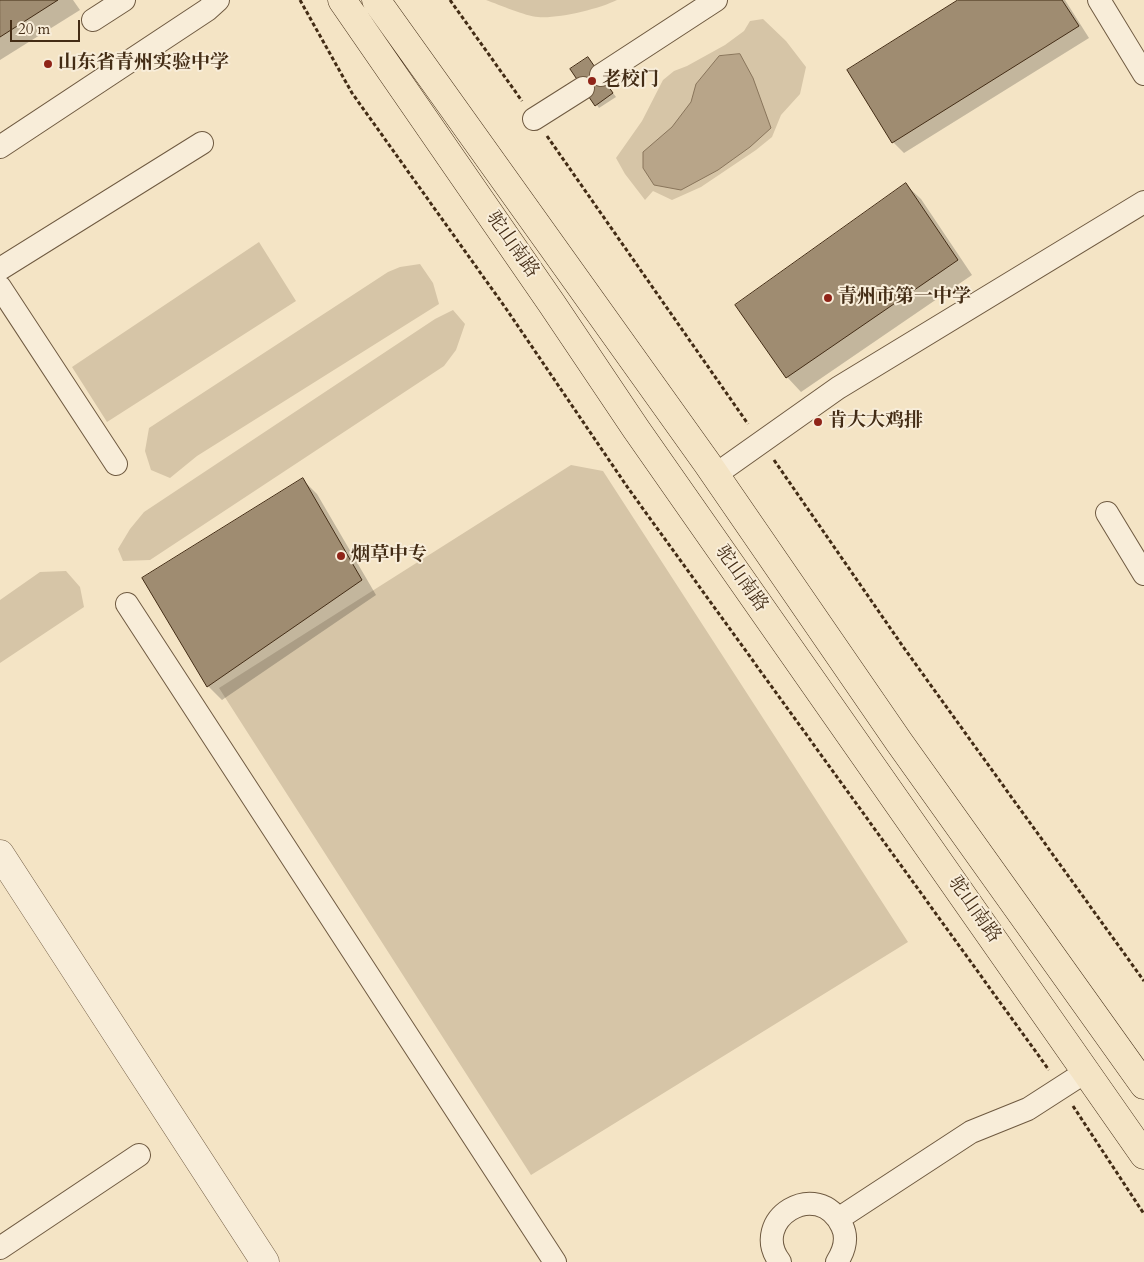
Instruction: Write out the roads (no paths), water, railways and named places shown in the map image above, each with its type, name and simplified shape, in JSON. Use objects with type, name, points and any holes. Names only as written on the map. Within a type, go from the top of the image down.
[{"type":"main road","name":"驼山南路","points":[[342,0],[636,428],[1144,1155]]},
{"type":"main road","name":"驼山南路","points":[[376,0],[715,475],[905,750],[1144,1085]]},
{"type":"street","points":[[93,20],[124,0]]},
{"type":"street","points":[[0,146],[207,10],[218,0]]},
{"type":"street","points":[[534,119],[716,0]]},
{"type":"street","points":[[1099,0],[1144,74]]},
{"type":"street","points":[[0,269],[202,143]]},
{"type":"street","points":[[715,475],[838,388],[1144,202]]},
{"type":"street","points":[[0,287],[116,464]]},
{"type":"street","points":[[1107,513],[1144,574]]},
{"type":"street","points":[[127,604],[554,1262]]},
{"type":"street","points":[[0,854],[265,1262]]},
{"type":"street","points":[[838,1219],[971,1132],[1028,1109],[1087,1071]]},
{"type":"street","points":[[0,1248],[139,1155]]},
{"type":"street","points":[[779,1262],[774,1254],[772,1242],[773,1231],[778,1220],[786,1211],[807,1203],[830,1210],[838,1219],[843,1230],[845,1242],[842,1254],[836,1262]]},
{"type":"place","name":"山东省青州实验中学","points":[[48,64]]},
{"type":"place","name":"老校门","points":[[592,81]]},
{"type":"place","name":"青州市第一中学","points":[[828,298]]},
{"type":"place","name":"肯大大鸡排","points":[[818,422]]},
{"type":"place","name":"烟草中专","points":[[341,556]]}]
